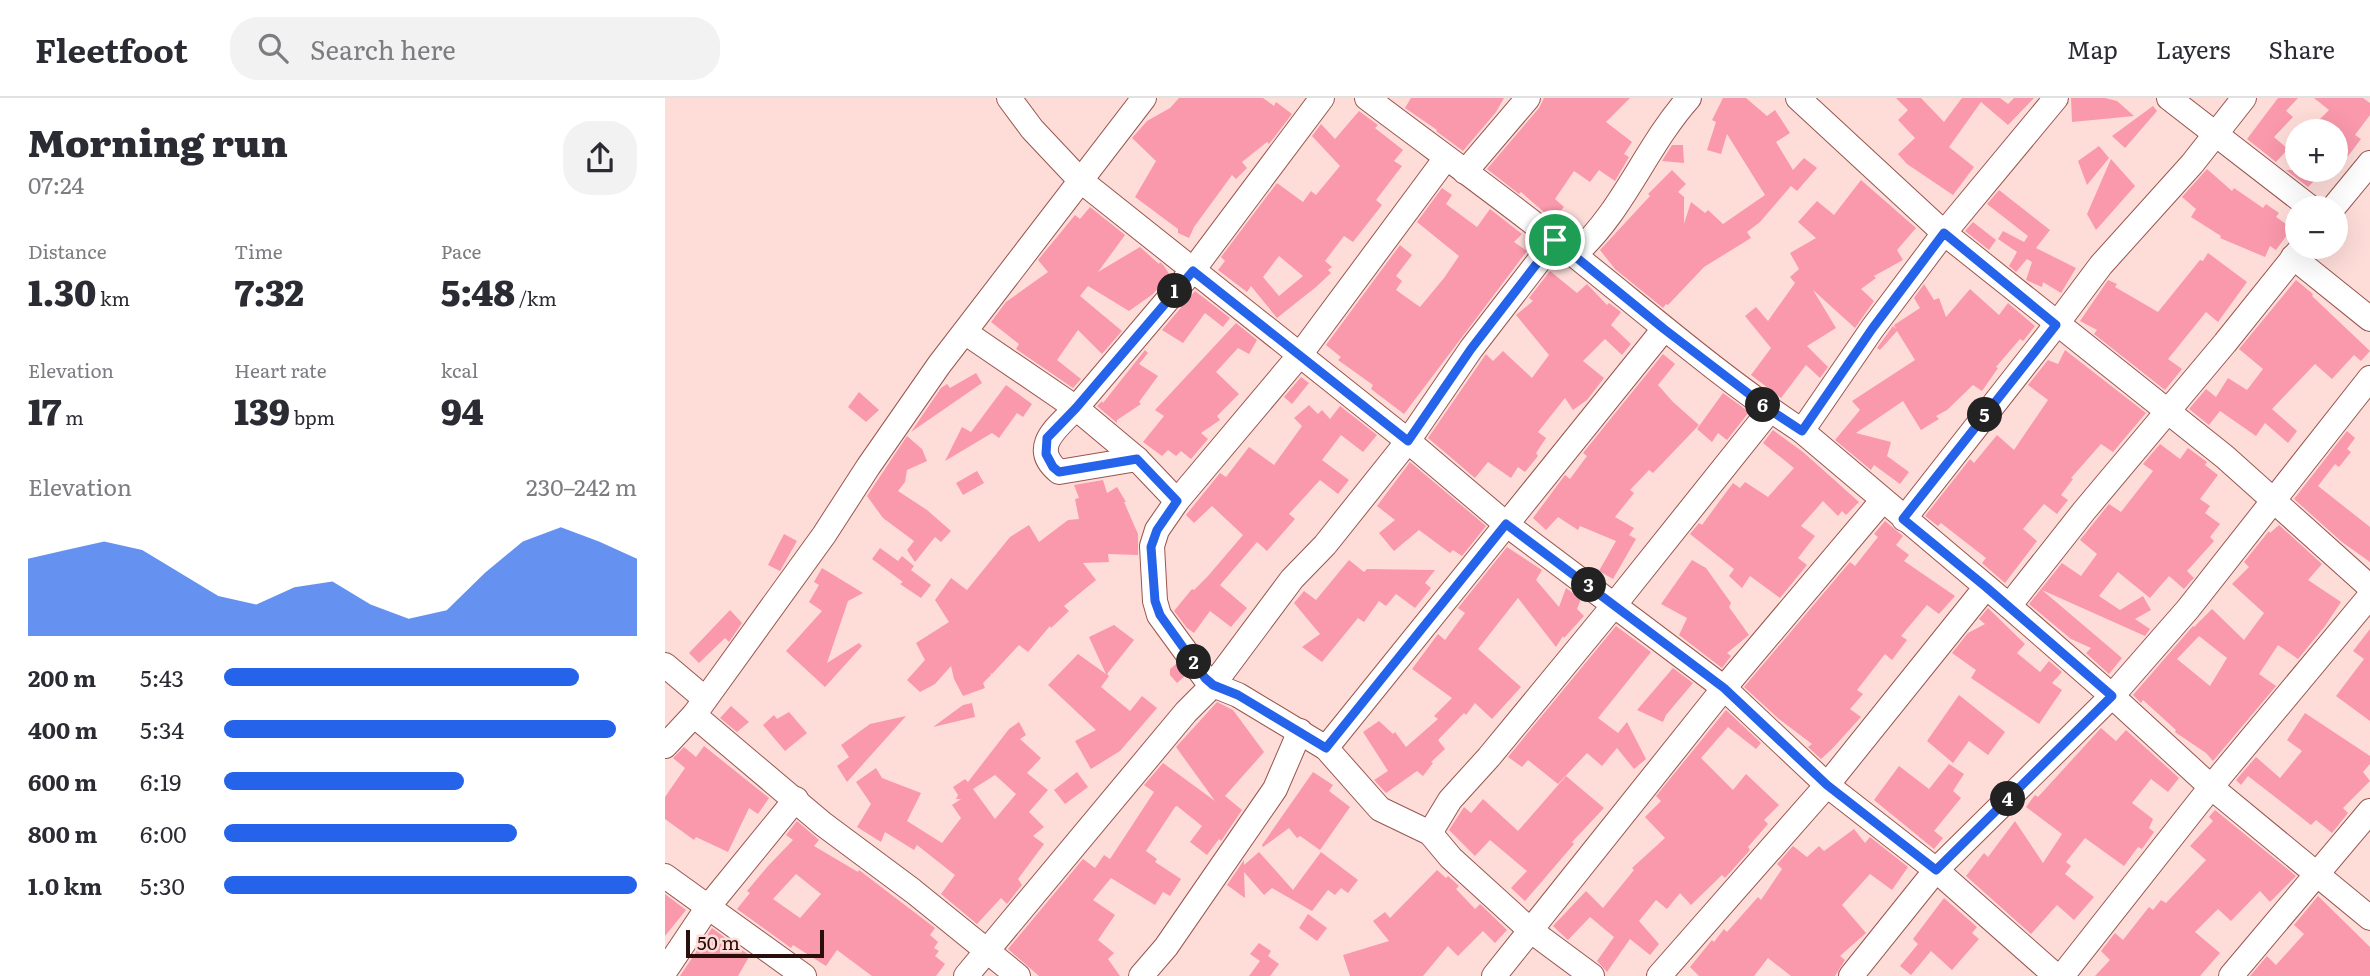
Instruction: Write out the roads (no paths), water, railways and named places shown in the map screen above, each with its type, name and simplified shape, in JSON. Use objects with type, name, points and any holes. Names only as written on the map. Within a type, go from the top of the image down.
[{"type":"street","points":[[1009,98],[1032,130],[1080,180],[1408,441],[1506,524],[1724,688],[1827,785],[1936,870],[2056,976]]},
{"type":"street","points":[[665,746],[699,706],[824,535],[939,365],[1144,98]]},
{"type":"street","points":[[1137,459],[1059,472],[1046,454],[1047,438],[1193,271],[1322,98]]},
{"type":"street","points":[[1367,98],[1565,247],[1664,329],[1770,410],[1802,431],[2009,606],[2211,787],[2370,918]]},
{"type":"street","points":[[1528,98],[1455,165],[1177,501],[1157,530],[1151,547],[1155,601],[1160,615],[1205,678],[1326,748],[1380,808],[1430,833],[1451,858],[1530,930],[1592,976]]},
{"type":"street","points":[[967,976],[1186,712],[1213,685],[1292,579],[1325,545],[1408,441],[1471,349],[1565,247],[1588,243],[1639,173],[1672,116],[1689,98]]},
{"type":"street","points":[[1798,98],[1944,233],[2056,325],[2169,412],[2273,499],[2370,587]]},
{"type":"street","points":[[1802,431],[1872,329],[1944,233],[2056,98]]},
{"type":"street","points":[[2169,98],[2296,196]]},
{"type":"street","points":[[1903,519],[2101,265],[2184,173],[2244,98]]},
{"type":"street","points":[[2343,196],[2370,163]]},
{"type":"street","points":[[2009,606],[2291,259]]},
{"type":"street","points":[[2305,259],[2370,319]]},
{"type":"street","points":[[1326,748],[1664,329]]},
{"type":"street","points":[[966,333],[1076,408],[1137,459],[1177,501]]},
{"type":"street","points":[[1851,976],[1936,870],[2112,696],[2188,608],[2273,499],[2367,389]]},
{"type":"street","points":[[1430,833],[1450,800],[1489,757],[1615,604],[1770,410]]},
{"type":"street","points":[[1494,976],[1724,688],[1882,500]]},
{"type":"street","points":[[1660,976],[1827,785],[1986,587]]},
{"type":"street","points":[[2062,976],[2211,787],[2370,596]]},
{"type":"street","points":[[665,665],[699,706],[823,824],[1018,976]]},
{"type":"street","points":[[1141,976],[1166,947],[1275,789],[1300,731]]},
{"type":"street","points":[[665,971],[708,907],[796,799]]},
{"type":"street","points":[[2231,976],[2370,811]]},
{"type":"street","points":[[665,876],[804,976]]}]
